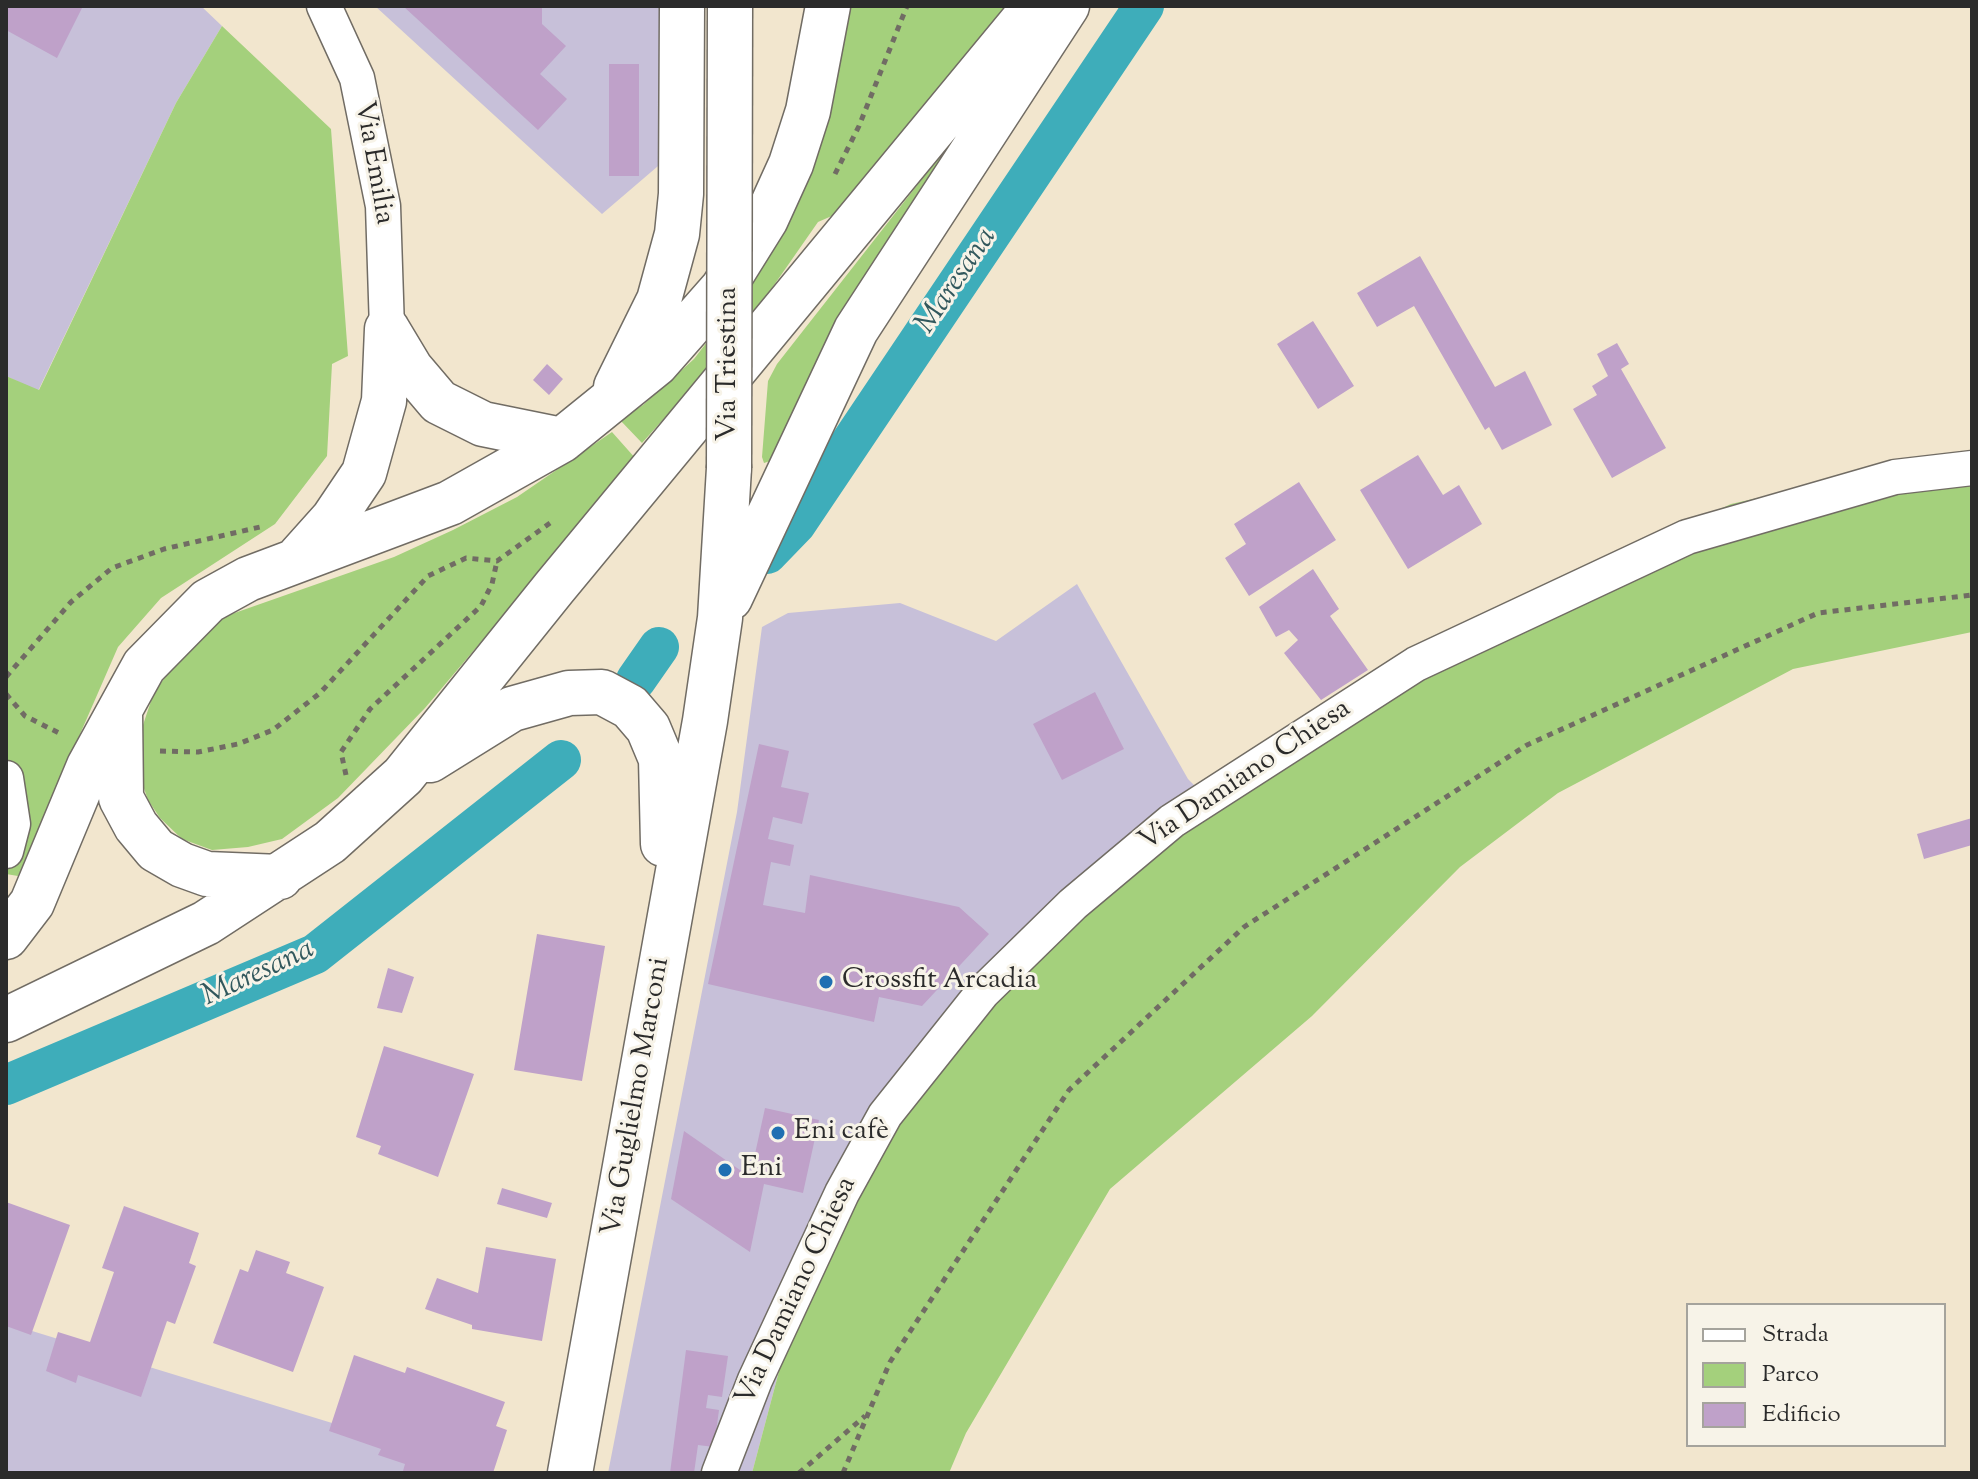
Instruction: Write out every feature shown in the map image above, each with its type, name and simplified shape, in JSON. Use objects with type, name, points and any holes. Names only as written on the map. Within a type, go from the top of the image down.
[{"type":"street","name":"Via Emilia","points":[[324,6],[357,78],[383,206],[387,329]]},
{"type":"street","points":[[608,402],[659,300],[677,234],[681,194],[682,6]]},
{"type":"street","name":"Via Triestina","points":[[705,721],[720,618],[729,468],[730,6]]},
{"type":"street","points":[[6,937],[32,903],[89,766],[120,705],[144,666],[208,601],[248,579],[450,503],[562,440],[656,364],[714,299],[766,219],[791,164],[808,111],[828,6]]},
{"type":"street","points":[[6,1020],[206,923],[330,842],[403,776],[544,599],[1035,6]]},
{"type":"street","points":[[720,618],[856,330],[1067,6]]},
{"type":"street","points":[[804,439],[1090,6]]},
{"type":"street","points":[[387,329],[411,369],[439,402],[483,424],[562,440]]},
{"type":"street","points":[[294,562],[333,519],[364,473],[384,401],[387,329]]},
{"type":"street","name":"Via Damiano Chiesa","points":[[719,1473],[755,1380],[842,1193],[885,1115],[983,992],[1073,904],[1172,821],[1416,664],[1687,537],[1895,477],[1972,468]]},
{"type":"street","points":[[403,776],[512,709],[569,693],[602,692],[630,707],[648,728],[661,759],[664,807],[660,971]]},
{"type":"street","points":[[120,705],[121,798],[136,826],[156,850],[182,865],[207,874],[280,877]]},
{"type":"street","name":"Via Guglielmo Marconi","points":[[570,1473],[705,721]]},
{"type":"street","points":[[6,778],[13,824],[6,851]]},
{"type":"path","points":[[6,677],[71,602],[112,568],[164,549],[273,523]]},
{"type":"path","points":[[843,1473],[890,1362],[1069,1090],[1244,927],[1527,745],[1818,613],[1972,595]]},
{"type":"path","points":[[6,694],[25,716],[68,737]]},
{"type":"path","points":[[799,1473],[868,1413]]},
{"type":"shaded area","points":[[6,6],[201,6],[222,26],[176,103],[38,391],[6,376]]},
{"type":"shaded area","points":[[375,6],[692,6],[692,137],[602,214]]},
{"type":"shaded area","points":[[1077,584],[1188,779],[1200,791],[786,1345],[752,1473],[608,1473],[737,812],[762,627],[788,613],[900,603],[996,641]]},
{"type":"shaded area","points":[[6,1323],[495,1473],[6,1473]]},
{"type":"green space","points":[[840,6],[1009,6],[834,215],[818,222],[772,288],[694,385],[642,443],[620,420],[643,405],[694,359],[756,278],[776,243]]},
{"type":"green space","points":[[222,26],[331,129],[348,356],[332,364],[327,456],[275,524],[161,598],[118,647],[77,741],[55,803],[18,876],[6,874],[6,376],[39,390],[176,103]]},
{"type":"green space","points":[[951,142],[837,333],[770,461],[764,463],[768,381],[777,364]]},
{"type":"green space","points":[[612,432],[636,459],[425,708],[338,798],[282,839],[248,847],[212,850],[182,839],[160,818],[148,800],[138,771],[139,737],[154,692],[192,642],[226,616],[394,557],[453,530],[517,497]]},
{"type":"green space","points":[[1972,454],[1972,632],[1793,669],[1558,793],[1460,867],[1312,1016],[1110,1189],[966,1433],[949,1473],[752,1473],[786,1345],[939,1030],[1129,837],[1426,643],[1731,504],[1911,463]]},
{"type":"building","points":[[6,6],[83,6],[57,58],[6,30]]},
{"type":"building","points":[[403,6],[542,6],[542,24],[566,46],[540,74],[567,99],[538,130]]},
{"type":"building","points":[[609,64],[639,64],[639,176],[609,176]]},
{"type":"building","points":[[1420,256],[1495,387],[1525,371],[1552,425],[1502,450],[1489,427],[1485,430],[1414,306],[1377,327],[1357,293]]},
{"type":"building","points":[[1313,321],[1354,386],[1318,409],[1277,344]]},
{"type":"building","points":[[1617,343],[1629,364],[1621,369],[1666,448],[1612,478],[1573,409],[1597,395],[1592,386],[1608,376],[1597,354]]},
{"type":"building","points":[[547,364],[563,379],[549,395],[533,380]]},
{"type":"building","points":[[1418,455],[1443,495],[1459,485],[1482,524],[1408,569],[1360,490]]},
{"type":"building","points":[[1299,482],[1336,540],[1249,596],[1225,558],[1246,544],[1234,524]]},
{"type":"building","points":[[1313,569],[1339,609],[1330,616],[1368,670],[1321,700],[1284,653],[1298,640],[1289,630],[1276,637],[1259,607]]},
{"type":"building","points":[[1095,692],[1124,749],[1062,780],[1033,724]]},
{"type":"building","points":[[759,744],[789,751],[781,787],[809,793],[802,824],[773,817],[768,839],[794,845],[790,866],[771,862],[763,905],[805,913],[810,875],[959,907],[989,934],[922,1006],[879,997],[874,1022],[708,984]]},
{"type":"building","points":[[1972,818],[1972,845],[1924,859],[1917,834]]},
{"type":"building","points":[[537,934],[605,946],[582,1081],[514,1070]]},
{"type":"building","points":[[388,968],[414,977],[402,1013],[377,1008]]},
{"type":"building","points":[[384,1046],[474,1074],[438,1177],[378,1154],[381,1146],[356,1137]]},
{"type":"building","points":[[765,1108],[819,1120],[803,1193],[764,1184],[750,1252],[671,1199],[684,1131],[750,1177]]},
{"type":"building","points":[[502,1188],[552,1203],[547,1218],[497,1204]]},
{"type":"building","points":[[6,1202],[70,1225],[31,1335],[6,1326]]},
{"type":"building","points":[[124,1206],[199,1233],[189,1263],[196,1266],[175,1324],[167,1321],[141,1397],[78,1375],[76,1383],[46,1371],[58,1332],[90,1342],[114,1272],[102,1268]]},
{"type":"building","points":[[486,1247],[556,1259],[542,1341],[472,1329],[472,1325],[425,1309],[437,1278],[478,1293]]},
{"type":"building","points":[[256,1250],[290,1262],[286,1273],[324,1287],[293,1372],[213,1343],[240,1269],[248,1272]]},
{"type":"building","points":[[686,1350],[728,1356],[722,1397],[708,1395],[706,1408],[719,1410],[714,1447],[698,1445],[694,1473],[670,1473]]},
{"type":"building","points":[[354,1355],[405,1373],[407,1367],[505,1402],[496,1426],[507,1430],[493,1473],[409,1473],[403,1471],[405,1464],[378,1455],[381,1449],[329,1431]]},
{"type":"waterway","name":"Maresana","points":[[767,554],[796,524],[1144,6]]},
{"type":"waterway","name":"Maresana","points":[[636,680],[659,647]]},
{"type":"waterway","name":"Maresana","points":[[6,1085],[315,954],[561,760]]},
{"type":"place","name":"Crossfit Arcadia","points":[[826,982]]},
{"type":"place","name":"Eni cafè","points":[[778,1133]]},
{"type":"place","name":"Eni","points":[[725,1170]]}]
